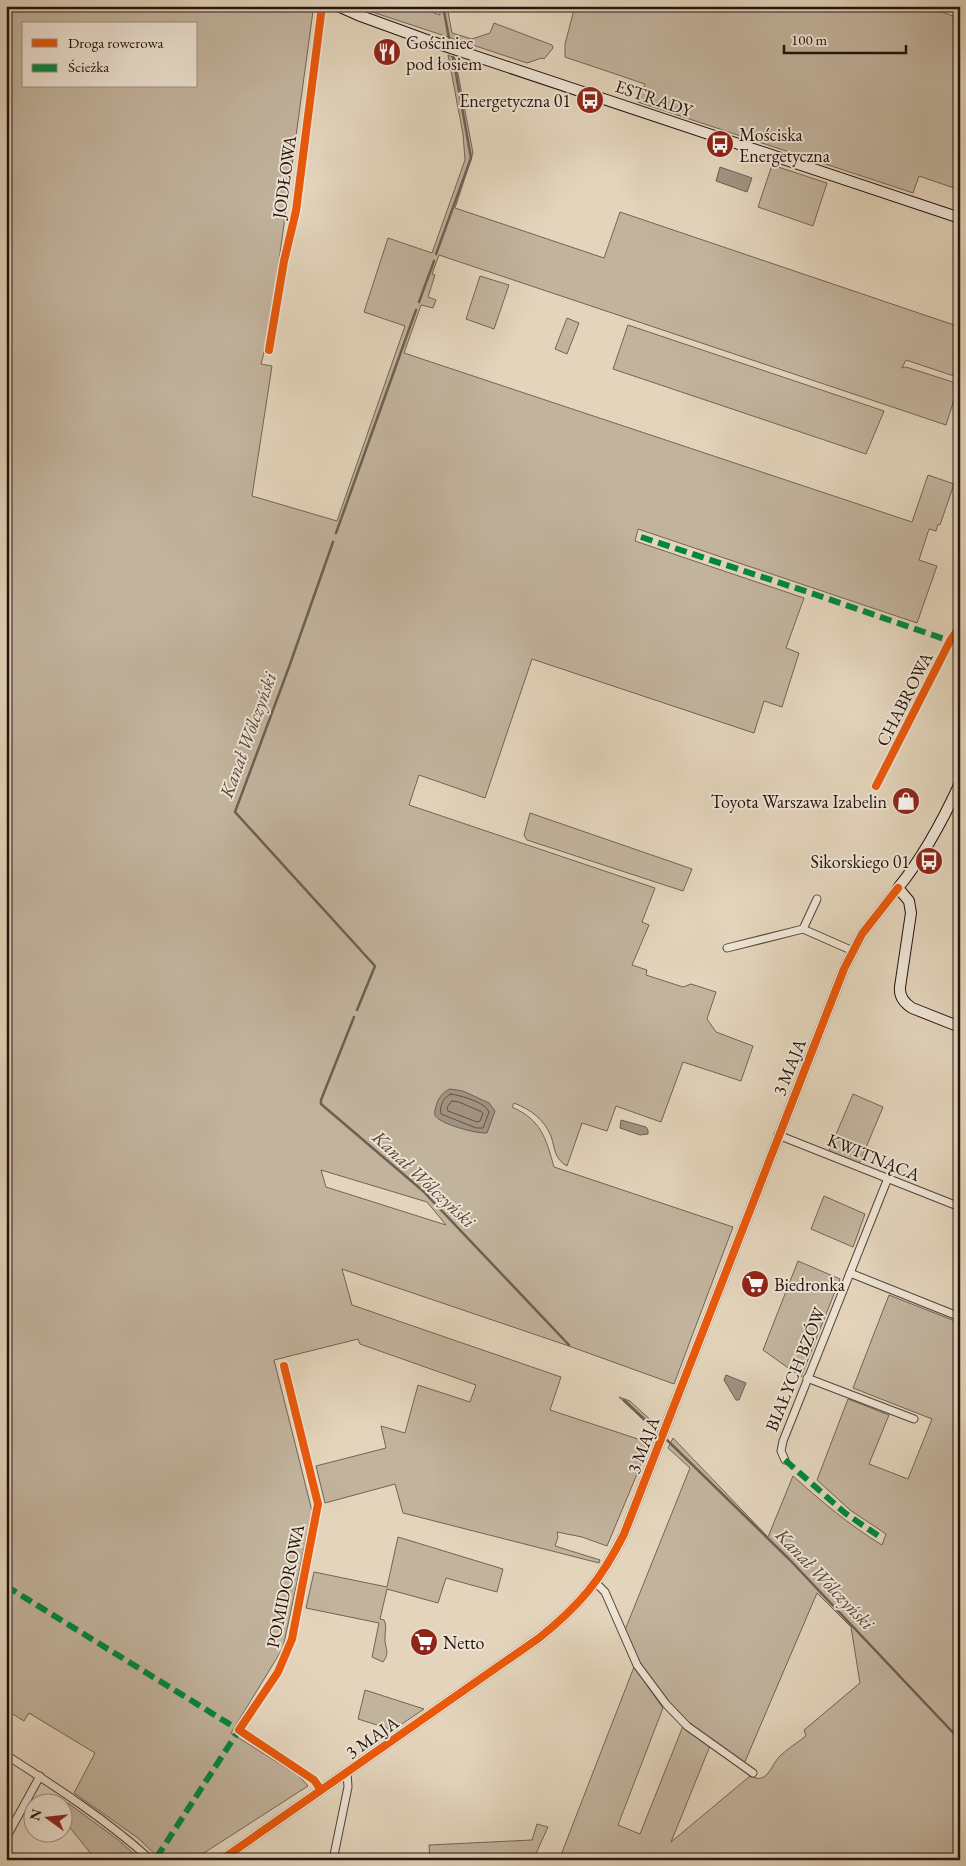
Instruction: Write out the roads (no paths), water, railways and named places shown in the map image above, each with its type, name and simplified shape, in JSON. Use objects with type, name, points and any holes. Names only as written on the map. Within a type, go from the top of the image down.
[{"type":"main road","name":"ESTRADY","points":[[338,6],[358,16],[424,39],[960,218]]},
{"type":"main road","name":"3 MAJA","points":[[898,888],[911,872],[940,825],[960,783]]},
{"type":"main road","points":[[898,888],[909,901],[911,912],[900,996],[912,1008],[960,1027]]},
{"type":"street","name":"JODŁOWA","points":[[269,350],[284,261],[296,211],[322,6]]},
{"type":"street","name":"CHABROWA","points":[[876,786],[950,641],[959,628]]},
{"type":"street","name":"3 MAJA","points":[[221,1860],[539,1638],[570,1612],[596,1583],[608,1566],[624,1534],[835,990],[862,934],[898,888]]},
{"type":"street","points":[[803,929],[817,899]]},
{"type":"street","points":[[727,948],[803,929],[853,951]]},
{"type":"street","name":"KWITNĄCA","points":[[778,1135],[960,1207]]},
{"type":"street","name":"BIAŁYCH BZÓW","points":[[785,1460],[780,1451],[781,1446],[888,1178]]},
{"type":"street","points":[[850,1273],[960,1317]]},
{"type":"street","name":"POMIDOROWA","points":[[284,1366],[318,1504],[292,1639],[278,1672],[239,1730],[314,1780],[321,1790]]},
{"type":"street","points":[[807,1378],[914,1419]]},
{"type":"street","points":[[596,1583],[605,1592],[632,1655],[648,1681],[666,1704],[687,1726],[753,1773]]},
{"type":"street","points":[[6,1755],[40,1776],[124,1836],[151,1860]]},
{"type":"street","points":[[333,1860],[348,1787],[347,1772]]},
{"type":"street","points":[[6,1838],[40,1776]]},
{"type":"water","points":[[720,167],[752,178],[747,192],[716,181]]},
{"type":"water","points":[[450,1089],[463,1091],[489,1103],[495,1111],[487,1133],[459,1128],[443,1122],[435,1115],[439,1098]]},
{"type":"water","points":[[621,1120],[646,1127],[648,1134],[640,1135],[620,1128]]},
{"type":"water","points":[[726,1375],[746,1383],[739,1400],[736,1400],[724,1380]]},
{"type":"waterway","name":"Kanał Wólczyński","points":[[443,6],[449,38]]},
{"type":"waterway","points":[[954,6],[960,8]]},
{"type":"waterway","name":"Kanał Wólczyński","points":[[436,254],[471,158],[453,57]]},
{"type":"waterway","name":"Kanał Wólczyński","points":[[419,302],[434,261]]},
{"type":"waterway","name":"Kanał Wólczyński","points":[[336,533],[416,310]]},
{"type":"waterway","name":"Kanał Wólczyński","points":[[333,542],[235,812],[375,966],[357,1010]]},
{"type":"waterway","name":"Kanał Wólczyński","points":[[354,1017],[321,1104],[423,1191],[569,1345]]},
{"type":"waterway","name":"Kanał Wólczyński","points":[[624,1400],[657,1431]]},
{"type":"waterway","name":"Kanał Wólczyński","points":[[667,1440],[789,1559],[960,1740]]},
{"type":"place","name":"Gościniec pod łosiem","points":[[387,52]]},
{"type":"place","name":"Energetyczna 01","points":[[590,100]]},
{"type":"place","name":"Mościska Energetyczna","points":[[720,144]]},
{"type":"place","name":"Toyota Warszawa Izabelin","points":[[906,801]]},
{"type":"place","name":"Sikorskiego 01","points":[[929,861]]},
{"type":"place","name":"Biedronka","points":[[755,1284]]},
{"type":"place","name":"Netto","points":[[424,1642]]}]
